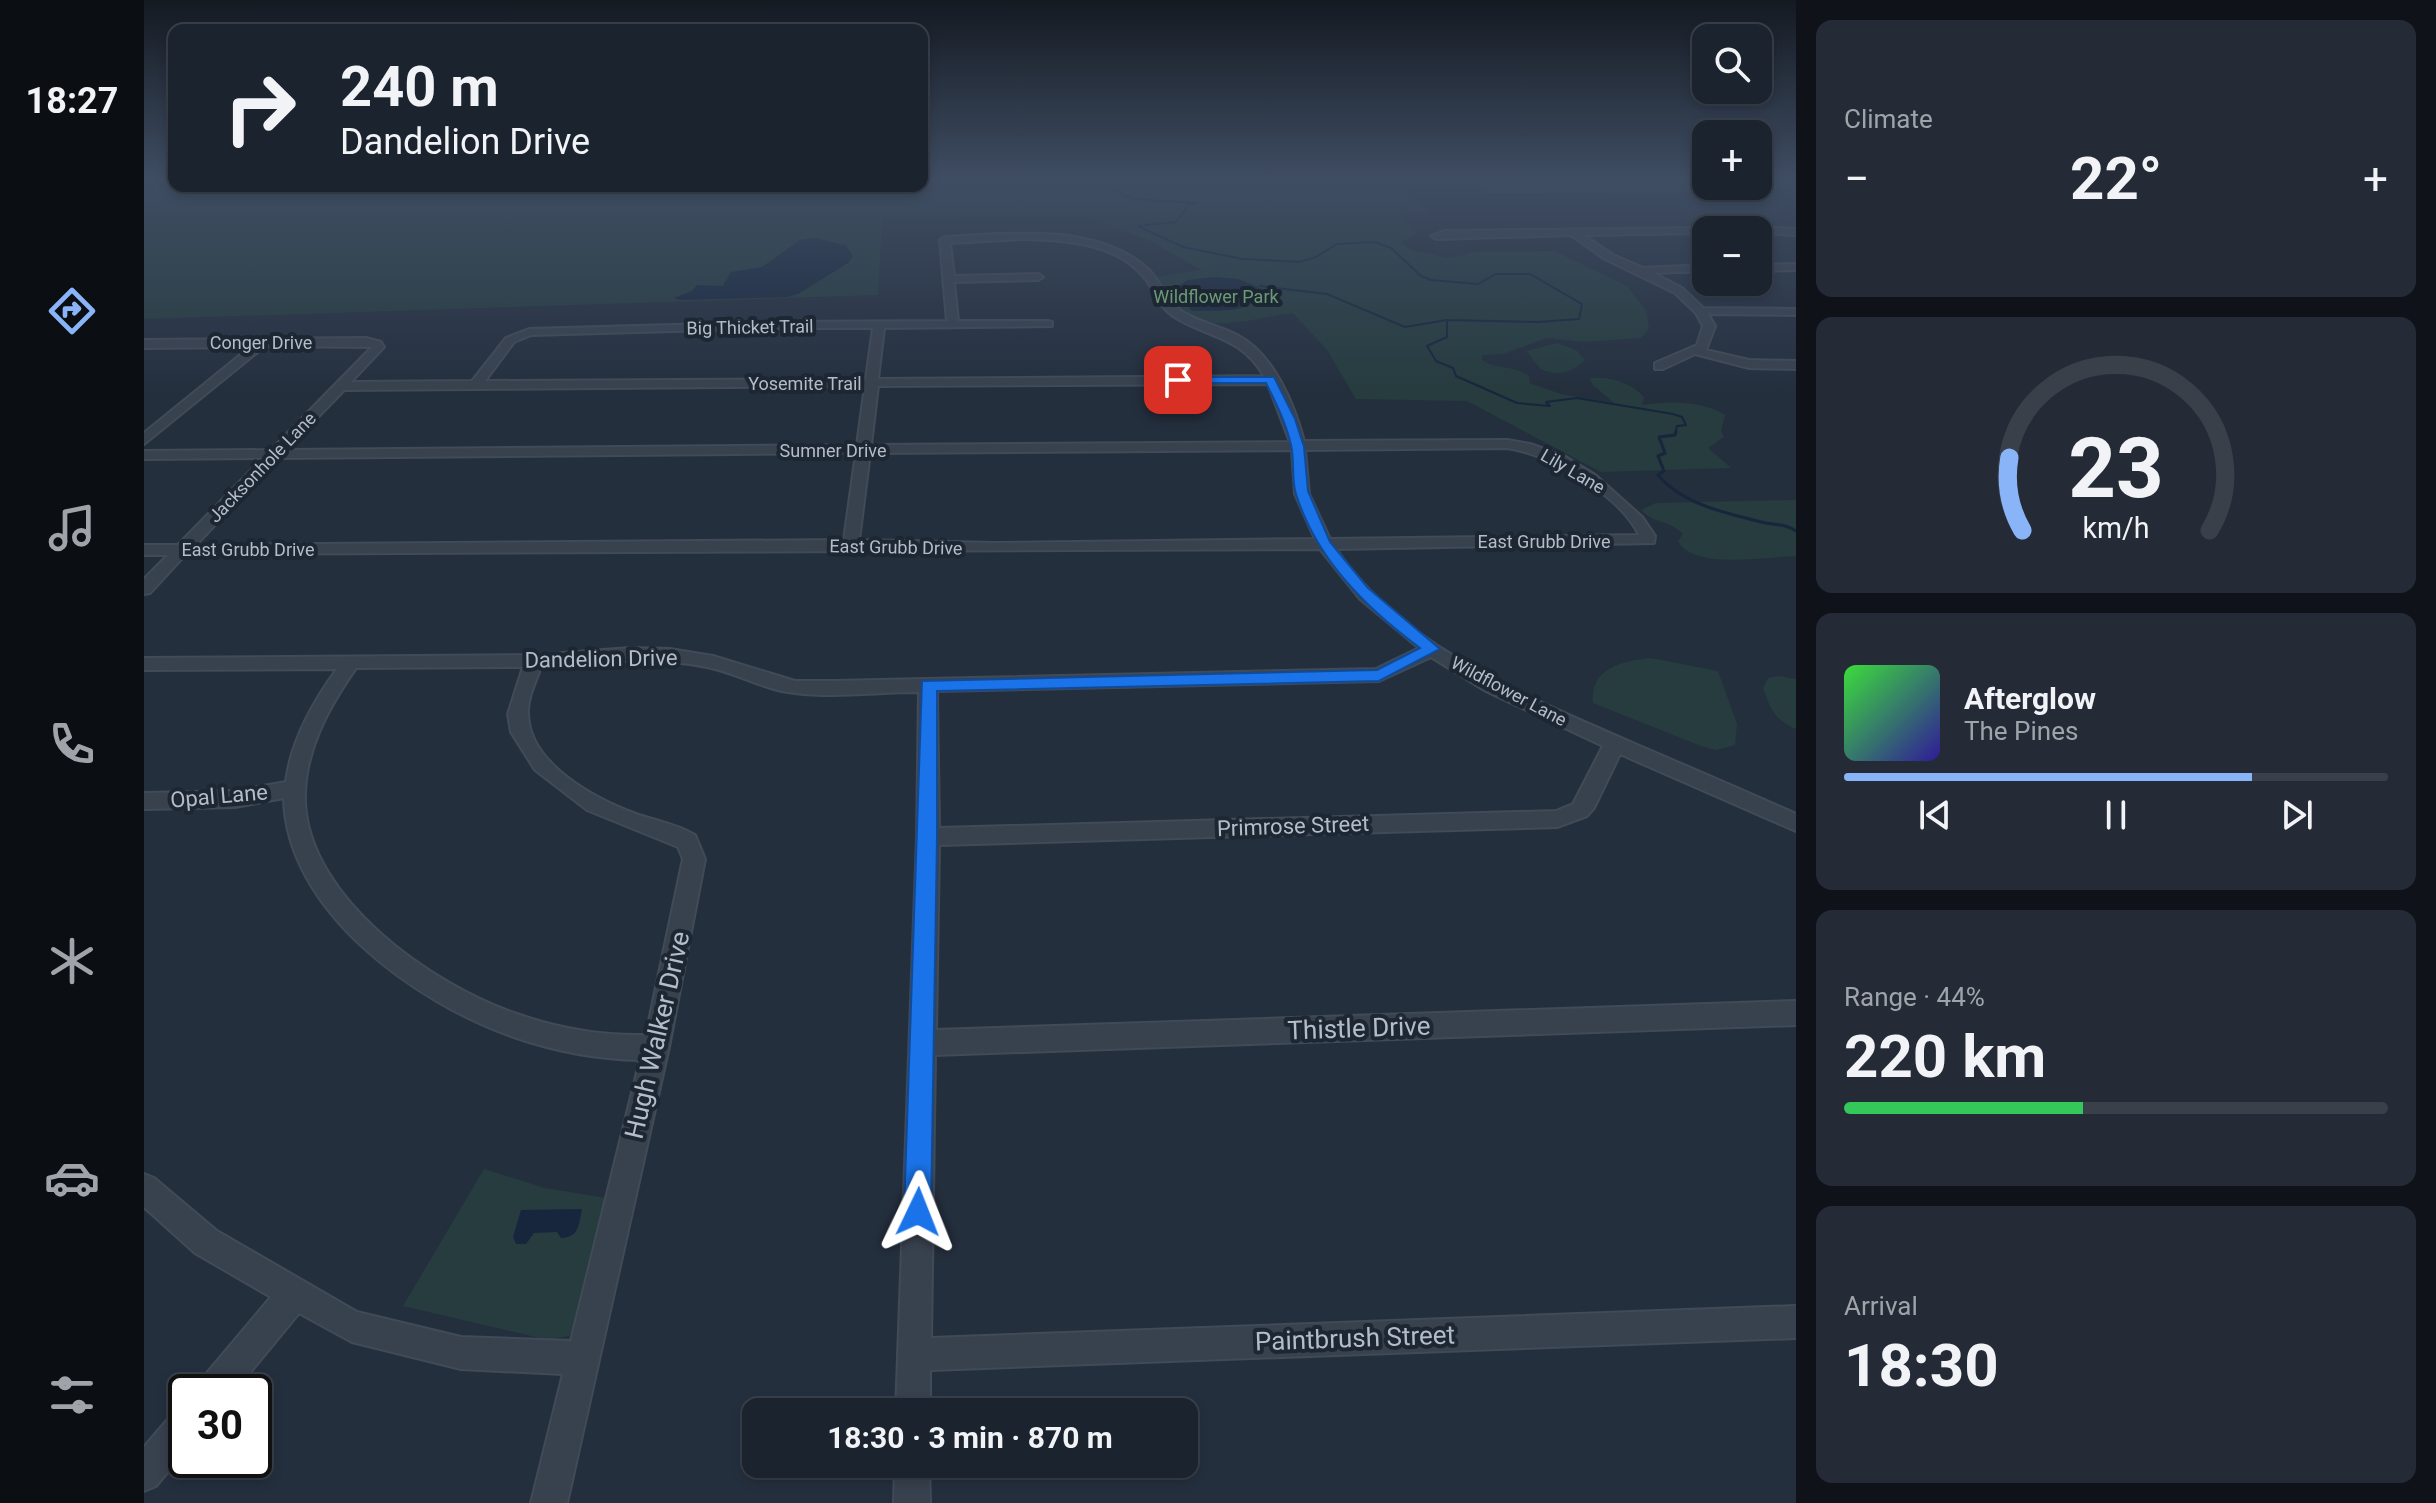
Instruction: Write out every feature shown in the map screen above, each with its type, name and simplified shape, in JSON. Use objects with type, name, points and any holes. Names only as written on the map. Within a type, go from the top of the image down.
[{"type":"street","name":"Wildflower Lane","points":[[946,249],[950,279]]},
{"type":"street","name":"Wildflower Lane","points":[[1110,249],[1144,271],[1161,300],[1175,313],[1228,334],[1252,350],[1270,380],[1298,447],[1301,491],[1323,543],[1372,600],[1432,649],[1513,696],[1796,823]]},
{"type":"street","points":[[1598,249],[1679,290],[1702,311],[1709,326],[1702,347],[1659,366]]},
{"type":"street","points":[[1772,268],[1796,267]]},
{"type":"street","points":[[1643,271],[1692,269]]},
{"type":"street","points":[[953,325],[950,279],[1038,277]]},
{"type":"street","points":[[1702,311],[1796,312]]},
{"type":"street","name":"Big Thicket Trail","points":[[476,385],[510,340],[520,334],[778,325],[1048,324]]},
{"type":"street","points":[[851,545],[879,326]]},
{"type":"street","points":[[144,440],[263,342]]},
{"type":"street","name":"Conger Drive","points":[[144,344],[377,344]]},
{"type":"street","name":"Jacksonhole Lane","points":[[144,589],[371,356],[377,344]]},
{"type":"street","points":[[1696,351],[1749,364],[1796,365]]},
{"type":"street","name":"Yosemite Trail","points":[[340,386],[1270,380]]},
{"type":"street","name":"Sumner Drive","points":[[144,455],[1522,445]]},
{"type":"street","name":"Lily Lane","points":[[1522,445],[1542,452],[1607,489],[1641,526],[1648,540]]},
{"type":"street","name":"East Grubb Drive","points":[[144,550],[851,545],[996,548],[1648,540]]},
{"type":"street","name":"Dandelion Drive","points":[[144,664],[534,661],[631,654],[670,655],[713,662],[763,680],[795,687],[1379,675],[1432,649]]},
{"type":"street","name":"Hugh Walker Drive","points":[[534,661],[518,714],[519,730],[536,759],[550,773],[593,803],[613,814],[680,837],[692,847],[692,874],[656,1047],[549,1503]]},
{"type":"street","points":[[350,663],[317,714],[295,788],[300,836],[316,876],[340,906],[407,970],[458,1000],[512,1025],[577,1042],[618,1049],[656,1047]]},
{"type":"street","points":[[913,1398],[928,837],[928,685]]},
{"type":"street","name":"Primrose Street","points":[[928,837],[1557,819],[1580,810],[1587,802],[1615,743]]},
{"type":"street","name":"Opal Lane","points":[[144,801],[235,799],[295,788]]},
{"type":"street","name":"Thistle Drive","points":[[923,1043],[1796,1013]]},
{"type":"street","points":[[144,1188],[206,1242],[352,1326],[461,1353],[535,1358],[582,1357]]},
{"type":"street","points":[[228,1374],[294,1294]]},
{"type":"street","name":"Paintbrush Street","points":[[913,1355],[1796,1322]]},
{"type":"street","points":[[144,1474],[168,1445]]},
{"type":"street","points":[[912,1478],[912,1503]]},
{"type":"green space","points":[[144,249],[880,249],[878,295],[144,319]]},
{"type":"green space","name":"Wildflower Park","points":[[1165,249],[1409,249],[1450,258],[1475,252],[1554,251],[1627,286],[1646,310],[1649,329],[1641,338],[1582,342],[1547,338],[1503,354],[1482,355],[1482,360],[1523,373],[1529,376],[1530,383],[1561,394],[1614,403],[1589,378],[1604,378],[1633,387],[1644,397],[1642,405],[1685,403],[1716,410],[1725,415],[1721,431],[1724,437],[1708,448],[1731,468],[1601,472],[1467,401],[1356,399],[1327,350],[1293,313],[1232,323],[1201,322],[1175,309],[1154,277],[1201,270]]},
{"type":"green space","points":[[1557,343],[1576,350],[1585,360],[1575,368],[1553,373],[1541,369],[1527,351]]},
{"type":"green space","points":[[1796,500],[1796,556],[1750,559],[1698,556],[1678,541],[1683,534],[1641,510],[1656,503]]},
{"type":"green space","points":[[1651,658],[1718,671],[1737,724],[1735,745],[1716,750],[1701,746],[1593,703],[1593,691],[1602,674],[1619,664]]},
{"type":"green space","points":[[1768,678],[1796,679],[1796,729],[1774,713],[1763,688]]},
{"type":"green space","points":[[484,1169],[545,1188],[606,1198],[576,1325],[569,1336],[548,1340],[403,1306]]},
{"type":"water","points":[[787,249],[848,249],[853,256],[848,263],[798,294],[787,297],[674,298],[692,291],[697,285],[723,286],[731,272],[762,267]]},
{"type":"water","points":[[1214,277],[1239,279],[1262,289],[1251,304],[1216,311],[1192,311],[1176,293],[1176,287],[1188,280]]},
{"type":"water","points":[[582,1209],[577,1229],[571,1236],[561,1238],[557,1232],[534,1233],[526,1244],[516,1244],[513,1237],[521,1210]]},
{"type":"waterway","points":[[1194,249],[1242,259],[1299,262],[1329,249]]},
{"type":"waterway","points":[[1392,249],[1421,276],[1431,280],[1478,284],[1496,274],[1530,274],[1582,304],[1579,319],[1538,322],[1447,320]]},
{"type":"waterway","points":[[1260,286],[1327,294],[1405,327],[1447,320]]},
{"type":"waterway","points":[[1447,320],[1447,337],[1427,346],[1436,361],[1453,368],[1456,376],[1517,403],[1550,406],[1546,402],[1577,398],[1673,414],[1682,417],[1686,425],[1677,426],[1675,434]]},
{"type":"waterway","points":[[1676,432],[1675,435],[1659,437],[1665,453],[1658,456],[1664,471],[1658,475],[1668,485],[1708,507],[1796,531]]},
{"type":"route","points":[[918,1212],[928,837],[928,685],[1379,675],[1432,649],[1363,592],[1323,543],[1301,491],[1298,447],[1289,419],[1270,380],[1178,380]]}]
